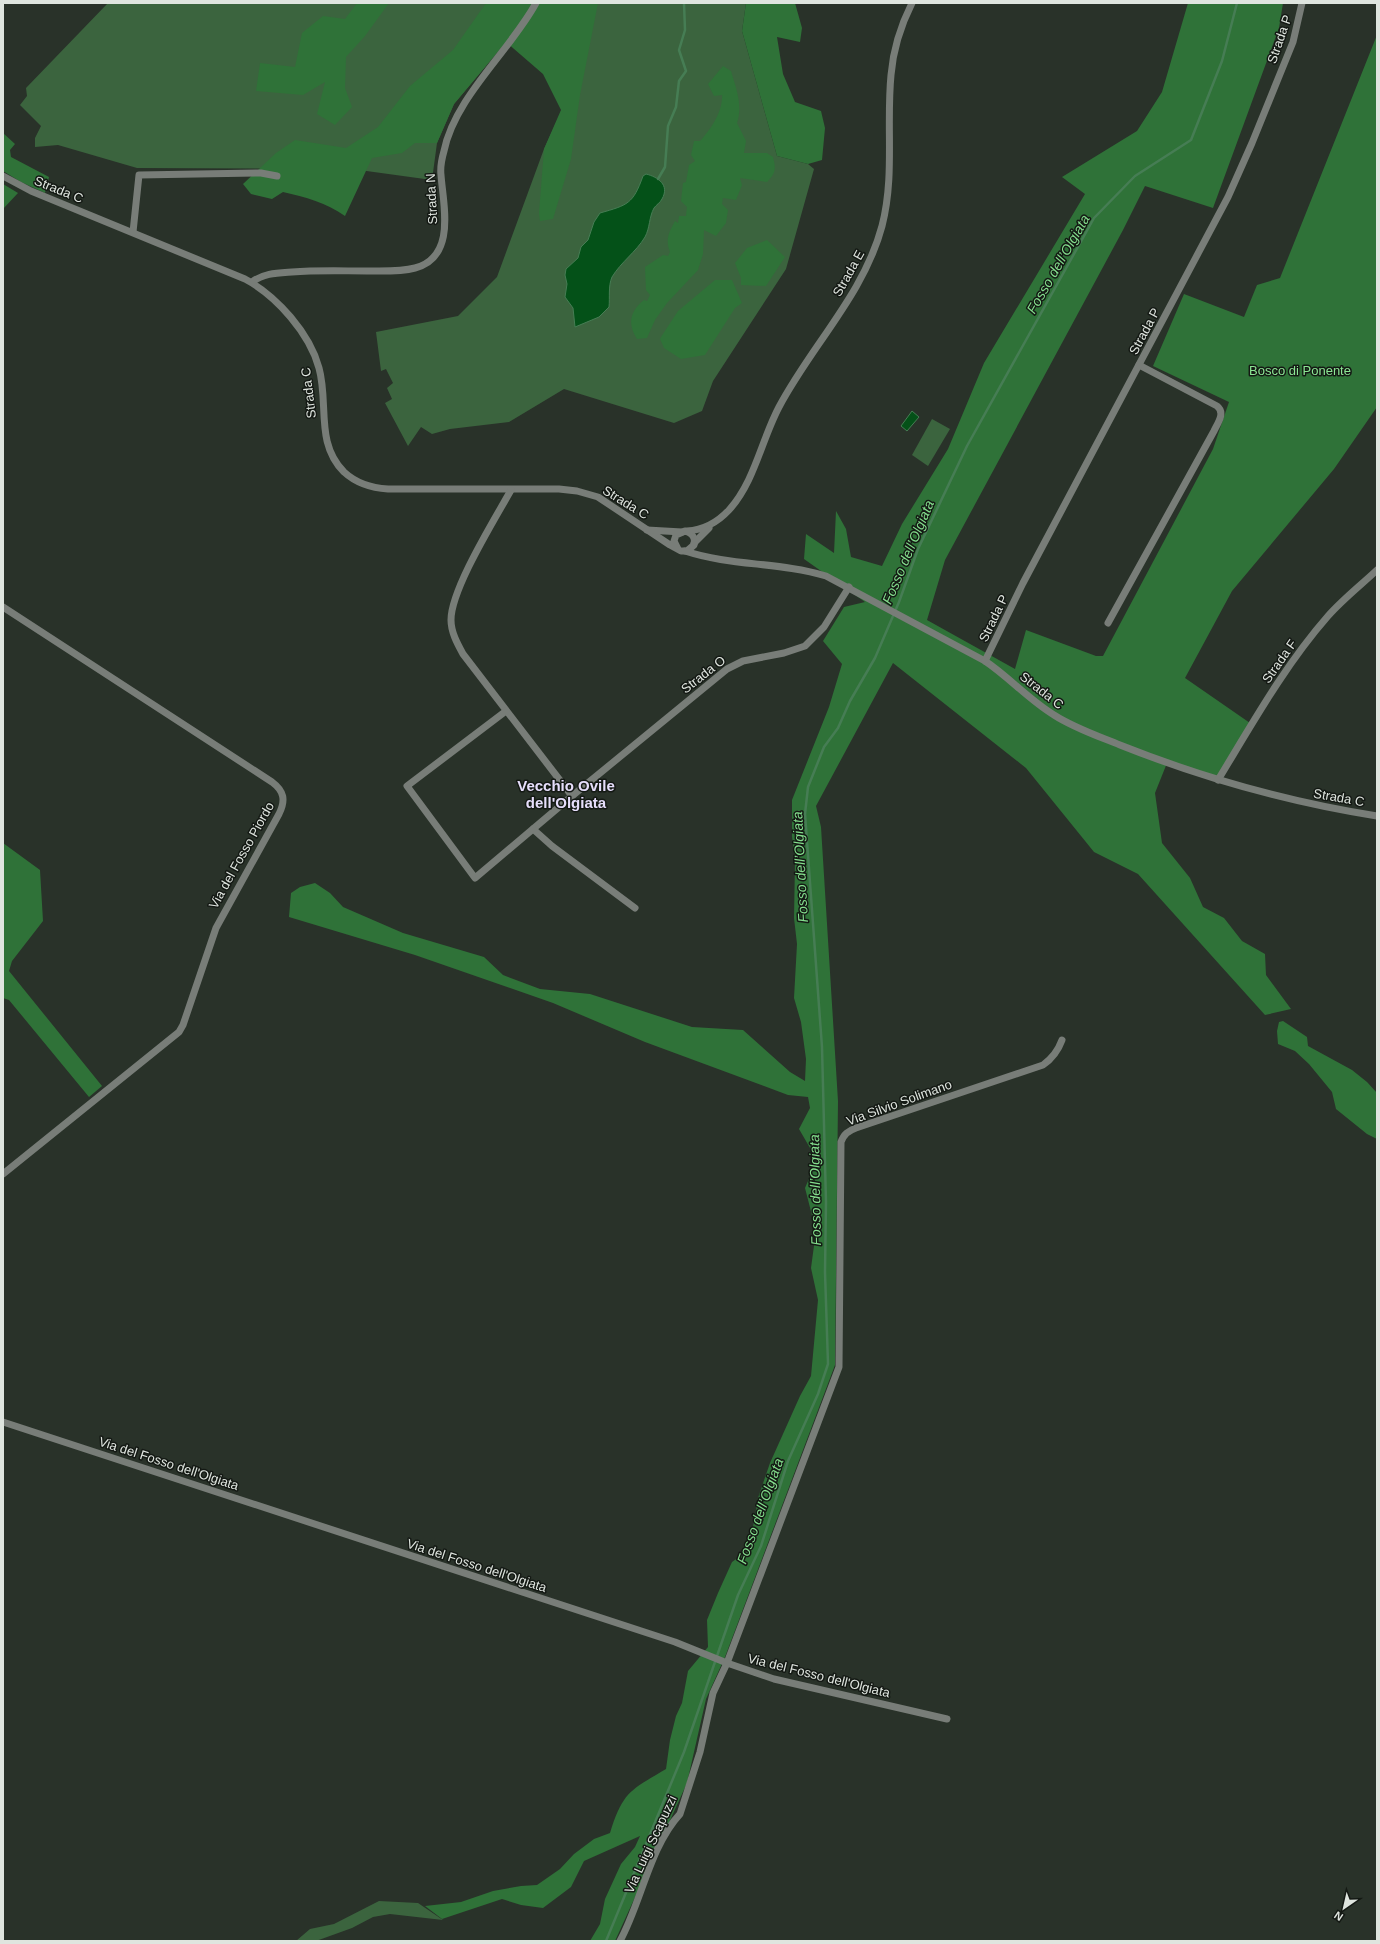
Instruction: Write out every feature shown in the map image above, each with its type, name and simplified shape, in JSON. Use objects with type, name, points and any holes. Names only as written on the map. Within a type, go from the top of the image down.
[{"type":"street","name":"Strada N","points":[[252,282],[268,274],[307,271],[402,270],[419,267],[432,258],[441,243],[446,224],[446,211],[441,173],[444,151],[451,127],[465,102],[524,23],[536,3]]},
{"type":"street","name":"Strada E","points":[[694,544],[729,509],[746,484],[778,408],[854,289],[874,250],[882,225],[889,188],[890,95],[892,64],[899,36],[912,3]]},
{"type":"street","name":"Strada P","points":[[985,661],[1027,576],[1228,197],[1252,143],[1293,42],[1302,3]]},
{"type":"street","points":[[133,232],[139,175],[261,173],[277,176]]},
{"type":"street","name":"Strada C","points":[[3,176],[24,188],[252,282],[268,295],[294,321],[313,350],[322,380],[327,444],[335,461],[350,477],[366,486],[388,490],[559,489],[588,494],[605,501],[647,530],[681,550],[706,558],[808,571],[826,576],[985,661],[1003,674],[1038,704],[1063,720],[1132,749],[1218,780],[1320,806],[1377,816]]},
{"type":"street","points":[[1108,623],[1214,431],[1221,414],[1221,410],[1217,406],[1139,364]]},
{"type":"street","points":[[511,490],[476,555],[453,608],[451,620],[456,640],[463,654],[572,796]]},
{"type":"street","name":"Strada E","points":[[683,531],[704,528],[715,522]]},
{"type":"street","name":"Strada C","points":[[647,530],[683,531]]},
{"type":"street","points":[[694,544],[690,550],[681,550],[675,544],[675,538],[683,531],[691,534],[694,544],[706,558]]},
{"type":"street","name":"Strada F","points":[[1218,780],[1266,700],[1308,640],[1330,614],[1377,570]]},
{"type":"street","name":"Strada O","points":[[506,711],[408,786],[475,878],[572,796],[730,667],[743,661],[784,653],[805,646],[824,626],[849,587]]},
{"type":"street","name":"Via del Fosso Piordo","points":[[3,606],[272,782],[280,790],[284,799],[279,814],[216,928],[183,1025],[179,1032],[3,1174]]},
{"type":"street","points":[[533,829],[552,846],[635,908]]},
{"type":"street","name":"Via Silvio Solimano","points":[[727,1663],[839,1367],[841,1142],[843,1136],[847,1132],[856,1128],[1044,1065],[1051,1059],[1062,1040]]},
{"type":"street","name":"Via del Fosso dell'Olgiata","points":[[3,1422],[675,1642],[716,1659],[774,1679],[947,1719]]},
{"type":"street","name":"Via Luigi Scapuzzi","points":[[620,1941],[627,1928],[656,1854],[674,1820],[680,1814],[700,1752],[713,1693],[727,1663]]},
{"type":"shaded area","points":[[108,3],[525,3],[506,42],[454,104],[437,143],[432,180],[352,169],[137,168],[58,145],[35,147],[35,138],[41,126],[20,105],[27,96],[26,88]]},
{"type":"shaded area","points":[[596,3],[746,3],[742,31],[777,156],[808,164],[814,169],[786,269],[713,381],[702,411],[674,423],[564,389],[509,422],[450,429],[432,434],[421,427],[408,446],[385,403],[392,399],[387,388],[393,383],[386,369],[381,371],[376,332],[458,316],[497,277],[544,149],[560,114]]},
{"type":"shaded area","points":[[646,174],[655,177],[662,182],[665,190],[662,199],[652,211],[647,234],[612,277],[609,307],[599,317],[575,327],[573,308],[565,297],[567,284],[565,275],[566,269],[578,258],[581,247],[588,240],[594,222],[600,213],[617,208],[628,202],[636,192],[643,176]]},
{"type":"shaded area","points":[[912,411],[919,417],[907,431],[901,426]]},
{"type":"shaded area","points":[[932,419],[950,429],[928,466],[912,455]]},
{"type":"shaded area","points":[[379,1901],[418,1903],[443,1920],[390,1914],[373,1917],[352,1928],[316,1941],[296,1941],[310,1929],[334,1924]]},
{"type":"green space","points":[[357,3],[389,3],[365,36],[346,57],[345,88],[352,107],[335,125],[317,114],[325,82],[303,95],[256,91],[260,63],[295,67],[302,33],[323,16],[345,19]]},
{"type":"green space","points":[[486,3],[598,3],[580,95],[571,159],[553,219],[540,221],[539,213],[544,149],[561,110],[543,74],[506,42],[454,104],[437,143],[415,143],[402,153],[372,158],[345,216],[331,207],[316,201],[283,192],[272,199],[251,194],[243,184],[276,153],[295,140],[346,148],[378,127],[410,86],[453,50]]},
{"type":"green space","points":[[746,3],[795,3],[802,28],[800,42],[777,37],[783,74],[795,102],[821,111],[825,128],[822,160],[808,164],[777,156],[742,31]]},
{"type":"green space","name":"Bosco di Ponente","points":[[1188,3],[1283,3],[1279,28],[1213,208],[1145,186],[1123,230],[945,560],[927,620],[1015,669],[1026,630],[1096,656],[1103,656],[1213,449],[1229,402],[1153,366],[1184,294],[1244,317],[1257,285],[1280,278],[1377,35],[1377,407],[1334,469],[1232,591],[1185,678],[1250,723],[1218,780],[1167,763],[1155,793],[1162,843],[1190,878],[1203,907],[1224,918],[1242,941],[1265,954],[1266,975],[1291,1009],[1265,1015],[1138,874],[1094,852],[1026,768],[893,663],[816,806],[821,827],[838,1101],[835,1365],[725,1657],[706,1699],[687,1783],[615,1941],[590,1941],[600,1924],[605,1899],[621,1864],[635,1847],[640,1836],[584,1861],[571,1887],[543,1908],[521,1905],[502,1899],[442,1919],[425,1906],[461,1902],[493,1891],[537,1885],[560,1869],[574,1854],[594,1839],[610,1833],[619,1808],[630,1793],[636,1787],[666,1769],[670,1740],[676,1716],[682,1703],[688,1671],[708,1647],[707,1620],[732,1562],[749,1550],[758,1498],[770,1463],[800,1396],[811,1376],[818,1300],[811,1268],[816,1231],[805,1188],[817,1160],[799,1129],[810,1108],[808,1097],[788,1095],[645,1042],[553,1003],[415,955],[289,917],[291,893],[300,887],[315,883],[330,893],[343,907],[403,933],[484,957],[503,975],[540,989],[590,994],[692,1027],[743,1030],[790,1072],[805,1081],[806,1059],[801,1022],[794,998],[797,944],[794,918],[795,862],[792,836],[792,800],[829,707],[842,664],[823,641],[844,607],[865,602],[804,559],[806,534],[834,553],[836,511],[846,529],[851,557],[882,566],[902,524],[948,449],[984,363],[1085,194],[1062,177],[1137,131],[1162,92]]},
{"type":"green space","points":[[723,66],[731,71],[737,90],[739,116],[737,123],[746,141],[744,153],[767,153],[773,157],[775,164],[774,173],[767,182],[740,178],[742,185],[736,200],[723,198],[722,204],[728,210],[726,223],[716,236],[704,230],[703,254],[698,270],[667,303],[655,320],[647,338],[637,339],[631,323],[633,313],[639,304],[644,300],[647,301],[650,295],[646,290],[645,267],[663,255],[668,256],[670,252],[668,236],[671,229],[675,221],[678,223],[679,216],[686,216],[687,207],[681,201],[683,183],[686,182],[689,165],[695,161],[691,155],[694,141],[700,141],[704,136],[716,120],[721,107],[722,95],[714,96],[708,84]]},
{"type":"green space","points":[[3,133],[15,144],[10,150],[11,157],[49,177],[45,193],[21,182],[3,171]]},
{"type":"green space","points":[[3,184],[18,193],[3,209]]},
{"type":"green space","points":[[767,240],[785,257],[766,286],[741,285],[741,278],[735,263],[747,248]]},
{"type":"green space","points":[[715,280],[732,280],[742,303],[735,308],[705,355],[681,359],[664,348],[660,339],[678,311]]},
{"type":"green space","points":[[3,843],[40,870],[43,921],[12,961],[9,971],[102,1086],[89,1097],[9,1000],[3,998]]},
{"type":"green space","points":[[1283,1021],[1307,1037],[1308,1046],[1352,1070],[1367,1082],[1377,1093],[1377,1139],[1367,1134],[1336,1109],[1332,1092],[1309,1064],[1295,1051],[1278,1044],[1277,1031],[1279,1022]]},
{"type":"waterway","points":[[658,179],[665,167],[668,126],[676,107],[679,81],[686,71],[679,50],[685,30],[684,3]]},
{"type":"waterway","name":"Fosso dell’Olgiata","points":[[606,1941],[684,1752],[738,1595],[761,1546],[788,1461],[818,1394],[828,1364],[825,1272],[826,1202],[822,1047],[805,814],[808,787],[824,747],[838,728],[850,701],[875,658],[899,602],[918,549],[967,446],[1094,218],[1135,176],[1191,140],[1222,61],[1237,3]]},
{"type":"district","name":"Vecchio Ovile dell'Olgiata","points":[[566,794]]}]
